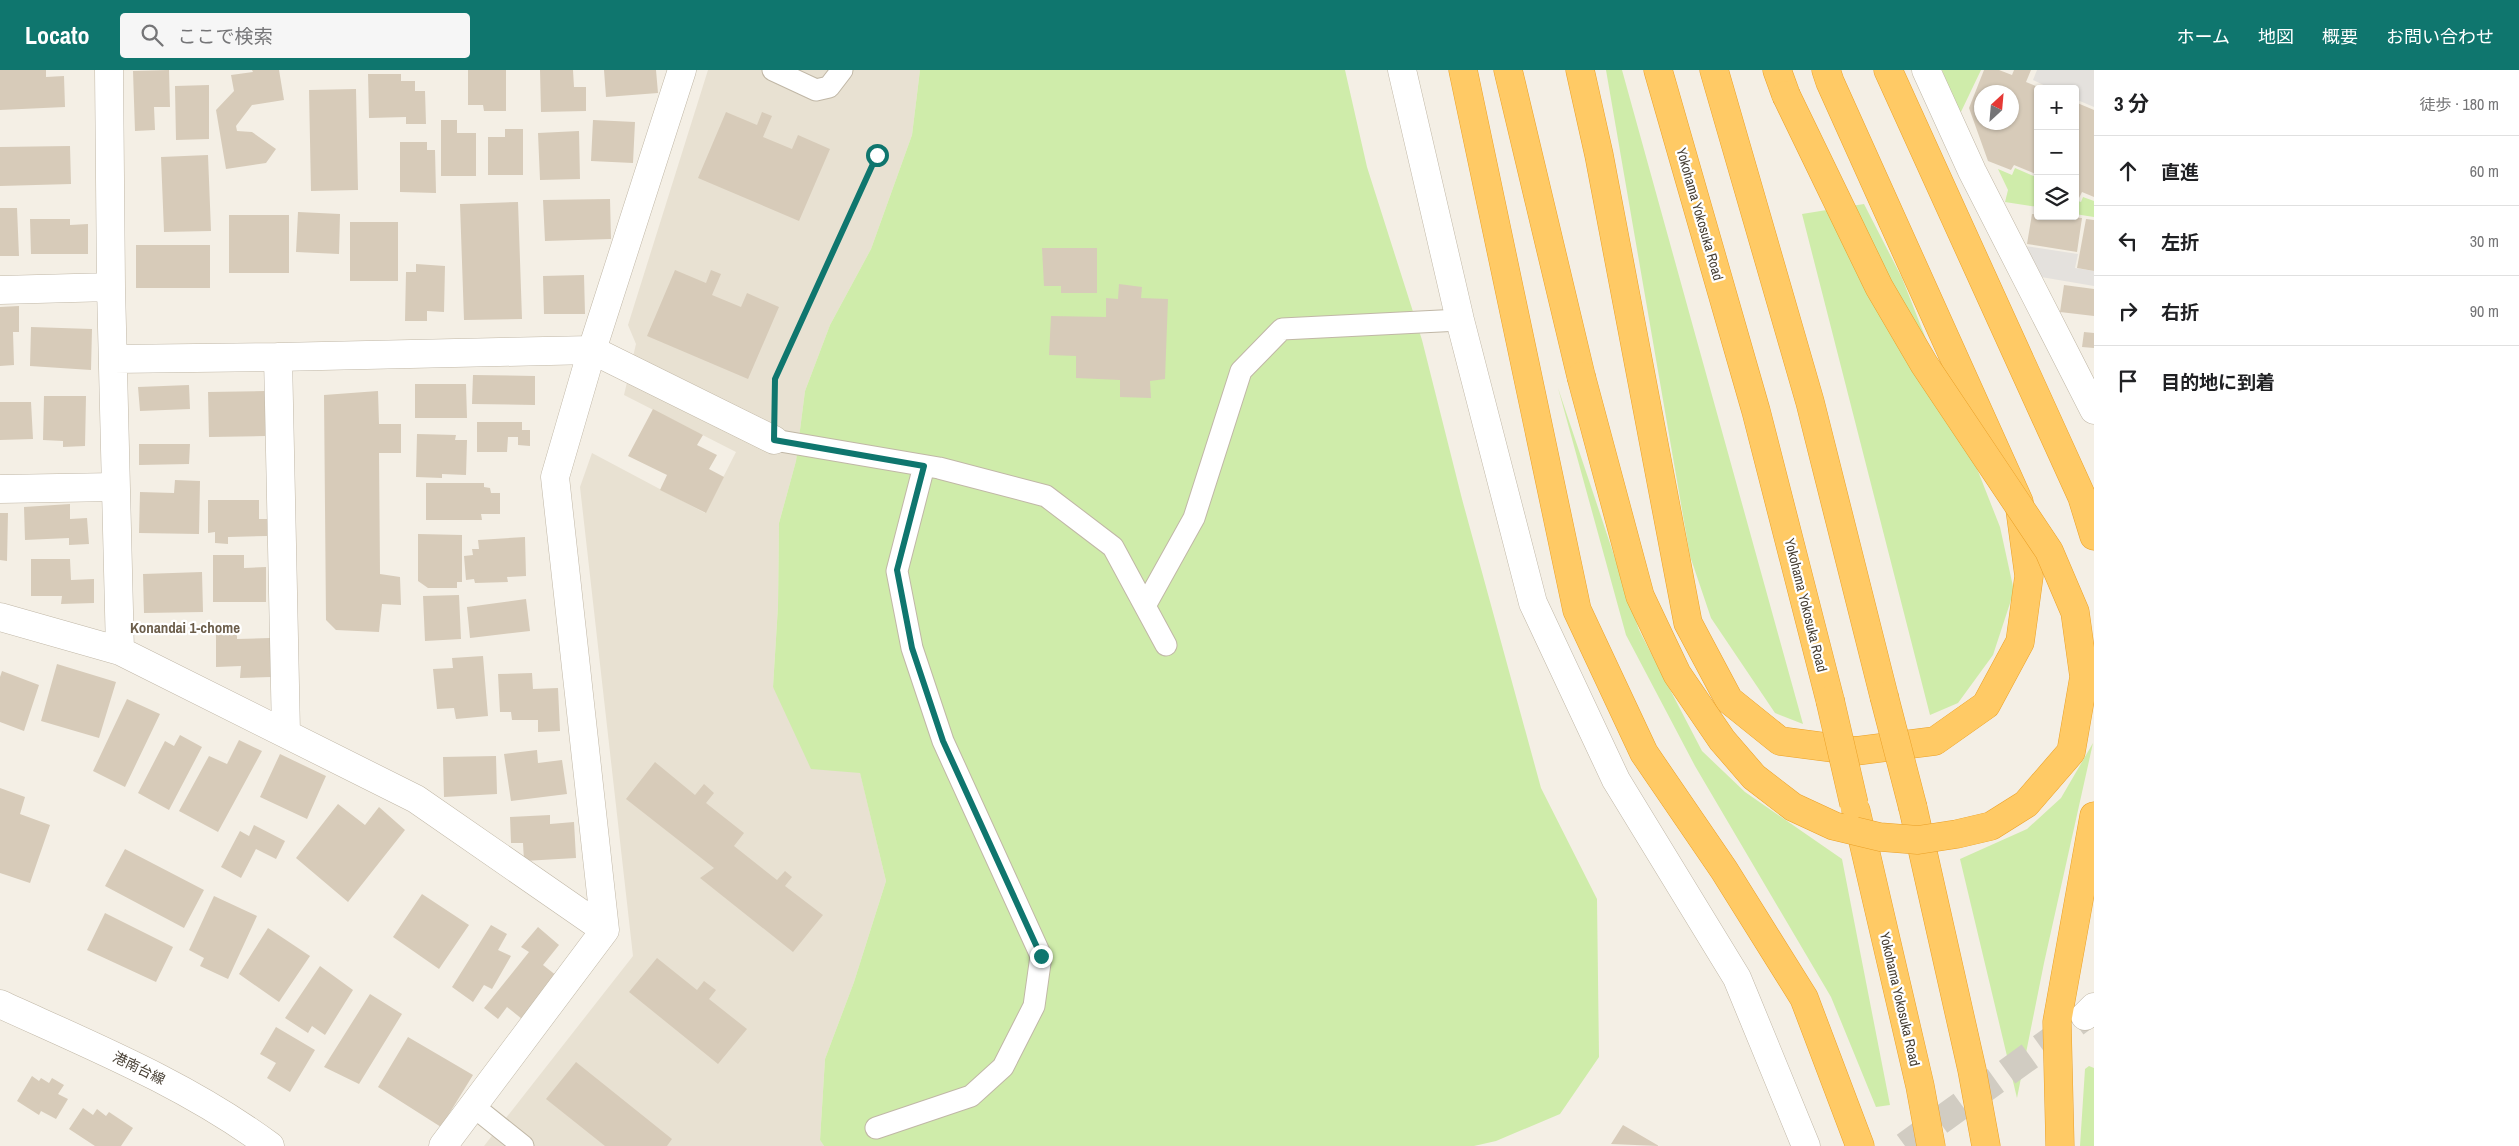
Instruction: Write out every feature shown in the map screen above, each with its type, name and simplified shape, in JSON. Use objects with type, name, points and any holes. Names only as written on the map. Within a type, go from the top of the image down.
[{"type":"highway","points":[[1463,70],[1577,610],[1644,753],[1724,870],[1804,998],[1860,1146]]},
{"type":"highway","points":[[1508,70],[1582,376],[1640,596],[1677,674],[1722,740],[1754,777],[1785,801],[1834,826],[1880,837],[1918,840],[1992,826],[2026,804],[2071,752],[2084,677],[2075,612],[2049,551],[1924,364],[1879,287],[1786,95],[1777,70]]},
{"type":"highway","points":[[1580,70],[1599,155],[1688,623],[1729,700],[1780,742],[1856,751],[1935,741],[1986,705],[2020,642],[2029,576],[2019,502],[1826,70]]},
{"type":"highway","name":"Yokohama Yokosuka Road","points":[[1658,70],[1756,410],[1830,700],[1920,1086],[1931,1146]]},
{"type":"highway","points":[[1714,70],[1810,402],[1913,808],[1972,1070],[1986,1146]]},
{"type":"highway","points":[[1888,70],[2082,496],[2094,536]]},
{"type":"highway","points":[[2060,1146],[2057,1022],[2094,816]]},
{"type":"street","points":[[109,70],[111,287],[120,651]]},
{"type":"street","points":[[442,1146],[605,930],[555,477],[592,350],[682,70]]},
{"type":"street","points":[[1402,70],[1460,320],[1533,603],[1616,780],[1737,978],[1806,1146]]},
{"type":"street","points":[[1926,70],[1972,171],[2094,410]]},
{"type":"street","points":[[0,290],[111,287]]},
{"type":"street","points":[[114,359],[592,350],[774,440]]},
{"type":"street","points":[[278,357],[286,733]]},
{"type":"street","points":[[0,489],[115,488]]},
{"type":"street","points":[[0,617],[120,651],[416,799],[605,930]]},
{"type":"street","name":"港南台線","points":[[0,1004],[151,1073],[270,1146]]},
{"type":"lane","points":[[773,70],[816,90],[829,87],[842,70]]},
{"type":"lane","points":[[1145,606],[1194,518],[1241,372],[1282,329],[1460,320]]},
{"type":"lane","points":[[774,440],[924,466],[1046,496],[1113,548],[1166,645]]},
{"type":"lane","points":[[876,1128],[971,1096],[1003,1067],[1034,1006],[1041,956],[943,741],[912,648],[897,570],[924,466]]},
{"type":"lane","points":[[473,1106],[523,1146]]},
{"type":"path","points":[[774,440],[775,379],[877,155]]},
{"type":"shaded area","points":[[708,70],[920,70],[912,135],[871,249],[830,325],[805,391],[796,461],[779,523],[778,606],[773,687],[860,772],[886,881],[854,982],[825,1059],[820,1140],[824,1146],[484,1146],[633,956],[580,487],[592,453],[705,513],[736,452],[624,395],[636,344],[628,325]]},
{"type":"shaded area","points":[[2037,70],[2094,70],[2094,107],[2079,101],[2079,85],[2044,85],[2033,80]]},
{"type":"shaded area","points":[[2025,246],[2078,254],[2075,268],[2094,271],[2094,286],[2041,277]]},
{"type":"green space","points":[[920,70],[1345,70],[1367,167],[1422,340],[1462,499],[1541,788],[1597,899],[1599,1057],[1560,1114],[1496,1141],[1474,1146],[824,1146],[820,1140],[825,1059],[854,982],[886,881],[860,773],[811,769],[773,687],[778,606],[779,523],[796,461],[805,391],[830,325],[871,249],[912,135]]},
{"type":"green space","points":[[1606,70],[1622,70],[1803,724],[1775,713],[1711,618],[1690,556]]},
{"type":"green space","points":[[1942,70],[1981,70],[1959,116]]},
{"type":"green space","points":[[2015,168],[2034,176],[2034,206],[2005,202],[2008,190],[1998,169],[2012,175]]},
{"type":"green space","points":[[2083,197],[2094,201],[2094,217],[2079,215],[2079,201],[2081,202]]},
{"type":"green space","points":[[1864,204],[1902,278],[2000,527],[2014,591],[1993,655],[1958,703],[1930,715],[1802,214]]},
{"type":"green space","points":[[1558,388],[1639,630],[1702,751],[1745,792],[1842,859],[1890,1105],[1876,1107],[1831,997],[1695,766],[1626,635]]},
{"type":"green space","points":[[2093,743],[2044,963],[2017,1098],[1960,859],[2027,829],[2061,798]]},
{"type":"green space","points":[[2089,1066],[2094,1068],[2094,1146],[2080,1146],[2085,1069]]},
{"type":"building","points":[[0,70],[46,70],[46,77],[64,76],[65,107],[0,110]]},
{"type":"building","points":[[169,70],[170,107],[154,107],[155,130],[135,131],[133,71]]},
{"type":"building","points":[[252,70],[279,70],[284,100],[252,105],[236,126],[237,131],[252,132],[276,149],[266,163],[226,169],[216,110],[234,91],[231,75],[253,72]]},
{"type":"building","points":[[468,70],[506,70],[506,111],[484,111],[483,105],[468,105]]},
{"type":"building","points":[[540,70],[573,70],[574,87],[586,87],[586,111],[541,112]]},
{"type":"building","points":[[604,70],[656,70],[658,93],[606,97]]},
{"type":"building","points":[[1984,70],[1999,70],[2012,75],[2014,70],[2031,70],[2026,82],[2034,85],[2034,173],[2014,165],[2011,170],[1988,161],[1977,130],[2019,130],[2019,85],[1978,85]]},
{"type":"building","points":[[368,74],[401,74],[401,81],[415,81],[415,91],[425,91],[426,124],[406,124],[406,117],[369,118]]},
{"type":"building","points":[[209,85],[209,139],[176,140],[175,86]]},
{"type":"building","points":[[356,89],[358,190],[311,191],[309,90]]},
{"type":"building","points":[[1974,95],[1974,122],[1969,108]]},
{"type":"building","points":[[2079,104],[2094,110],[2094,197],[2082,192],[2079,198]]},
{"type":"building","points":[[726,112],[757,125],[762,112],[772,116],[763,137],[792,149],[798,135],[830,149],[799,221],[698,178]]},
{"type":"building","points":[[441,120],[457,120],[457,133],[476,133],[476,176],[441,176]]},
{"type":"building","points":[[593,120],[635,122],[633,163],[591,161]]},
{"type":"building","points":[[505,129],[523,129],[523,175],[488,175],[488,137],[505,137]]},
{"type":"building","points":[[579,131],[580,179],[540,180],[538,133]]},
{"type":"building","points":[[400,142],[427,142],[427,150],[435,150],[436,193],[400,192]]},
{"type":"building","points":[[70,146],[71,184],[0,186],[0,147]]},
{"type":"building","points":[[208,155],[211,231],[164,232],[161,157]]},
{"type":"building","points":[[610,199],[611,239],[545,241],[543,200]]},
{"type":"building","points":[[518,202],[522,319],[464,320],[460,204]]},
{"type":"building","points":[[0,208],[17,208],[19,256],[0,256]]},
{"type":"building","points":[[298,212],[340,214],[339,254],[296,252]]},
{"type":"building","points":[[2032,214],[2034,214],[2034,220],[2079,220],[2079,218],[2082,218],[2077,252],[2027,244]]},
{"type":"building","points":[[229,215],[289,215],[289,273],[229,273]]},
{"type":"building","points":[[30,219],[70,219],[70,225],[88,224],[88,254],[31,254]]},
{"type":"building","points":[[2086,219],[2094,220],[2094,271],[2077,268]]},
{"type":"building","points":[[350,222],[398,222],[398,281],[350,281]]},
{"type":"building","points":[[136,245],[210,245],[210,288],[136,288]]},
{"type":"building","points":[[1042,248],[1097,248],[1097,293],[1061,293],[1061,286],[1044,286]]},
{"type":"building","points":[[416,264],[445,266],[444,312],[427,311],[427,321],[405,321],[406,272],[416,272]]},
{"type":"building","points":[[675,270],[706,283],[711,270],[721,274],[712,295],[741,307],[747,293],[779,307],[748,379],[647,336]]},
{"type":"building","points":[[584,275],[585,314],[544,314],[543,276]]},
{"type":"building","points":[[1119,284],[1142,287],[1141,298],[1168,299],[1165,379],[1150,381],[1151,398],[1120,397],[1120,380],[1076,378],[1076,356],[1049,355],[1051,316],[1106,317],[1106,298],[1118,299]]},
{"type":"building","points":[[2064,285],[2094,289],[2094,316],[2060,312]]},
{"type":"building","points":[[19,306],[19,332],[13,332],[14,365],[0,366],[0,307]]},
{"type":"building","points":[[31,327],[92,329],[91,370],[30,366]]},
{"type":"building","points":[[2084,332],[2094,333],[2094,348],[2082,347]]},
{"type":"building","points":[[473,375],[535,376],[535,405],[472,404]]},
{"type":"building","points":[[415,384],[466,384],[467,418],[415,418]]},
{"type":"building","points":[[189,385],[190,409],[140,411],[138,387]]},
{"type":"building","points":[[265,391],[265,436],[209,437],[208,392]]},
{"type":"building","points":[[378,391],[379,424],[401,424],[401,453],[379,453],[380,574],[400,577],[401,605],[382,604],[379,632],[336,630],[326,620],[324,395]]},
{"type":"building","points":[[44,396],[86,396],[85,446],[63,447],[63,441],[43,440]]},
{"type":"building","points":[[0,402],[31,402],[33,439],[0,440]]},
{"type":"building","points":[[653,409],[703,435],[697,445],[717,455],[709,469],[724,477],[706,513],[660,490],[667,475],[628,456]]},
{"type":"building","points":[[477,422],[522,422],[522,430],[530,430],[530,446],[518,445],[518,437],[508,437],[507,452],[477,452]]},
{"type":"building","points":[[417,434],[456,435],[455,440],[467,440],[466,475],[442,474],[442,478],[416,477]]},
{"type":"building","points":[[139,444],[190,444],[189,464],[139,465]]},
{"type":"building","points":[[175,480],[200,481],[199,534],[139,533],[140,492],[174,493]]},
{"type":"building","points":[[426,483],[484,483],[484,487],[490,488],[491,493],[500,493],[500,514],[481,514],[482,520],[426,520]]},
{"type":"building","points":[[208,500],[259,500],[259,519],[267,519],[267,536],[228,537],[228,544],[215,543],[215,532],[208,533]]},
{"type":"building","points":[[70,504],[70,519],[87,518],[89,544],[69,545],[69,538],[25,540],[24,507]]},
{"type":"building","points":[[0,513],[8,513],[7,561],[0,560]]},
{"type":"building","points":[[418,534],[462,535],[462,582],[457,582],[457,588],[428,588],[418,581]]},
{"type":"building","points":[[525,537],[526,576],[507,577],[508,582],[475,583],[474,579],[466,580],[464,556],[473,555],[472,549],[479,549],[478,540]]},
{"type":"building","points":[[213,555],[244,555],[244,568],[266,567],[266,602],[213,602]]},
{"type":"building","points":[[31,559],[70,559],[71,580],[94,579],[94,603],[61,604],[62,596],[31,596]]},
{"type":"building","points":[[202,572],[203,612],[144,613],[143,574]]},
{"type":"building","points":[[459,595],[461,639],[425,641],[423,596]]},
{"type":"building","points":[[526,599],[530,631],[470,638],[467,607]]},
{"type":"building","points":[[216,628],[237,628],[237,639],[270,638],[271,677],[240,678],[241,666],[216,667]]},
{"type":"building","points":[[483,656],[488,716],[456,719],[454,708],[437,709],[433,669],[453,668],[452,658]]},
{"type":"building","points":[[57,664],[116,682],[99,738],[41,721]]},
{"type":"building","points":[[2,671],[39,685],[24,731],[0,722],[0,677]]},
{"type":"building","points":[[532,673],[533,689],[558,688],[560,731],[538,732],[538,720],[512,720],[511,712],[500,712],[498,674]]},
{"type":"building","points":[[127,699],[160,714],[125,787],[93,771]]},
{"type":"building","points":[[180,735],[202,747],[169,810],[138,793],[165,741],[174,746]]},
{"type":"building","points":[[239,740],[262,751],[218,832],[179,811],[209,756],[227,764]]},
{"type":"building","points":[[537,750],[538,763],[562,760],[567,794],[511,801],[504,754]]},
{"type":"building","points":[[280,754],[326,776],[307,819],[260,797]]},
{"type":"building","points":[[496,756],[497,794],[444,797],[443,757]]},
{"type":"building","points":[[655,762],[695,795],[704,784],[714,793],[706,803],[744,833],[734,846],[777,880],[785,871],[792,877],[785,886],[823,915],[793,952],[700,878],[714,868],[626,799]]},
{"type":"building","points":[[0,788],[25,797],[20,814],[50,825],[30,883],[0,873]]},
{"type":"building","points":[[338,804],[365,825],[379,807],[405,830],[348,902],[296,858]]},
{"type":"building","points":[[550,815],[550,824],[574,822],[576,858],[524,861],[523,843],[511,843],[510,817]]},
{"type":"building","points":[[254,825],[285,841],[276,859],[256,849],[241,878],[221,867],[240,831],[249,836]]},
{"type":"building","points":[[125,849],[204,890],[184,928],[105,886]]},
{"type":"building","points":[[422,894],[469,925],[439,969],[393,937]]},
{"type":"building","points":[[214,896],[257,916],[228,979],[200,966],[204,958],[189,950]]},
{"type":"building","points":[[105,913],[173,947],[156,982],[87,950]]},
{"type":"building","points":[[491,925],[507,934],[498,950],[511,956],[492,989],[484,985],[473,1002],[452,987]]},
{"type":"building","points":[[538,927],[559,945],[543,965],[557,976],[522,1019],[507,1007],[498,1019],[484,1008],[529,952],[521,947]]},
{"type":"building","points":[[268,928],[310,956],[279,1002],[239,974]]},
{"type":"building","points":[[657,958],[697,990],[704,981],[716,990],[709,999],[747,1029],[718,1064],[629,992]]},
{"type":"building","points":[[320,966],[353,990],[325,1035],[312,1026],[308,1033],[285,1018]]},
{"type":"building","points":[[370,994],[402,1014],[359,1084],[324,1067]]},
{"type":"building","points":[[276,1027],[315,1050],[290,1092],[267,1078],[276,1063],[260,1054]]},
{"type":"building","points":[[408,1037],[473,1075],[441,1127],[378,1087]]},
{"type":"building","points":[[576,1062],[672,1139],[667,1146],[605,1146],[546,1099]]},
{"type":"building","points":[[32,1076],[39,1081],[41,1078],[49,1083],[52,1078],[64,1085],[58,1094],[68,1099],[56,1119],[41,1111],[39,1115],[17,1101]]},
{"type":"building","points":[[83,1108],[93,1115],[97,1109],[106,1116],[109,1112],[133,1128],[121,1146],[95,1146],[69,1129]]},
{"type":"building","points":[[1623,1125],[1659,1146],[1611,1144]]},
{"type":"tunnel","points":[[1905,1146],[2085,1016]]},
{"type":"district","name":"Konandai 1-chome","points":[[185,628]]},
{"type":"route","points":[[877,155],[775,379],[774,440],[924,466],[897,570],[912,648],[943,741],[1041,956]]}]
